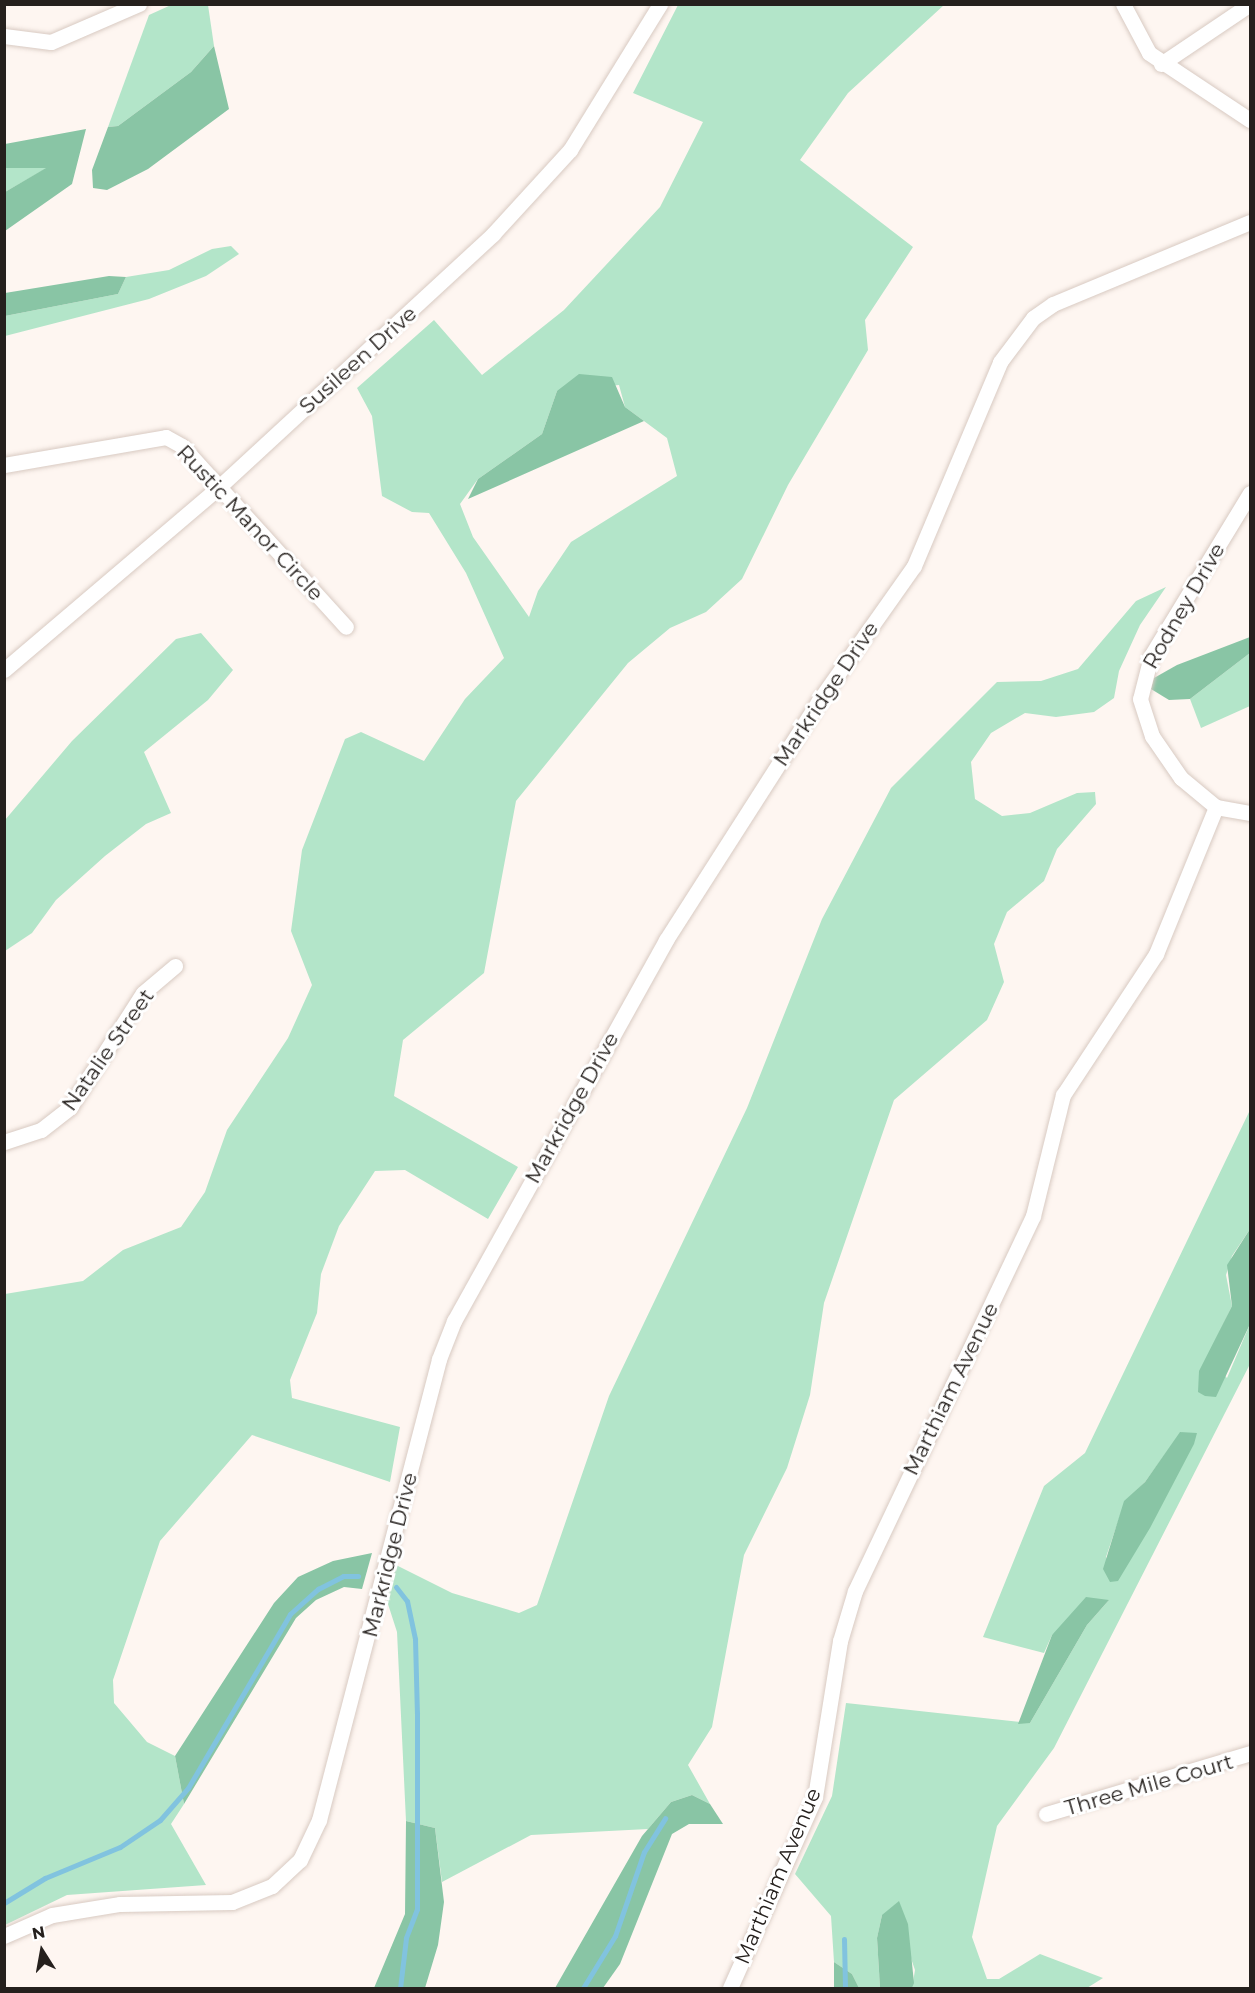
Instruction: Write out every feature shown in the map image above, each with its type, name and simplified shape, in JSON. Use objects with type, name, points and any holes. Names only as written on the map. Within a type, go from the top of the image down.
[{"type":"street","points":[[4,36],[51,42],[139,4]]},
{"type":"street","name":"Susileen Drive","points":[[4,670],[219,487],[450,277],[554,168],[605,100],[660,4]]},
{"type":"street","points":[[1123,4],[1135,35],[1161,64],[1251,120]]},
{"type":"street","points":[[1161,64],[1250,4]]},
{"type":"street","name":"Markridge Drive","points":[[1218,239],[1251,222]]},
{"type":"street","name":"Markridge Drive","points":[[4,1936],[52,1915],[120,1904],[232,1902],[272,1886],[300,1860],[319,1820],[451,1330],[660,950],[818,702],[914,566],[1000,362],[1018,336],[1053,304],[1218,239],[1251,229]]},
{"type":"street","name":"Rustic Manor Circle","points":[[4,465],[166,437],[182,446],[346,627]]},
{"type":"street","name":"Rodney Drive","points":[[1216,807],[1162,755],[1144,717],[1143,678],[1150,656],[1251,493]]},
{"type":"street","points":[[1216,807],[1251,813]]},
{"type":"street","name":"Marthiam Avenue","points":[[730,1989],[814,1797],[840,1641],[855,1591],[1033,1216],[1063,1095],[1156,954],[1216,807]]},
{"type":"street","name":"Natalie Street","points":[[4,1142],[41,1130],[70,1107],[143,993],[175,966]]},
{"type":"street","name":"Three Mile Court","points":[[1046,1814],[1251,1753]]},
{"type":"green space","points":[[171,5],[208,5],[214,46],[191,72],[118,126],[108,127],[149,15]]},
{"type":"green space","points":[[678,5],[944,5],[848,93],[800,160],[913,247],[865,320],[868,350],[788,485],[742,579],[706,612],[670,628],[628,663],[516,801],[484,973],[403,1040],[394,1096],[518,1167],[488,1219],[405,1170],[375,1171],[339,1226],[321,1274],[317,1313],[290,1380],[292,1398],[400,1427],[390,1482],[252,1435],[160,1541],[113,1680],[114,1703],[147,1742],[175,1756],[184,1804],[171,1824],[206,1885],[67,1895],[5,1925],[5,1294],[83,1281],[123,1250],[181,1227],[205,1192],[227,1130],[288,1038],[312,985],[291,931],[302,850],[345,739],[361,732],[424,761],[465,699],[504,658],[466,573],[429,513],[412,512],[382,496],[372,416],[357,388],[434,320],[482,375],[564,310],[660,207],[703,122],[633,93]],"holes":[[[619,385],[625,407],[667,438],[677,476],[571,542],[538,591],[529,617],[473,537],[460,504],[478,479],[542,434],[557,391]]]},
{"type":"green space","points":[[214,46],[229,109],[148,169],[107,190],[93,188],[92,170],[108,127],[118,126],[191,72]]},
{"type":"green space","points":[[86,129],[72,184],[5,231],[5,192],[46,168],[5,168],[5,144]]},
{"type":"green space","points":[[17,166],[47,168],[5,192],[5,168]]},
{"type":"green space","points":[[231,246],[239,254],[206,276],[149,299],[5,336],[5,316],[118,294],[126,277],[169,270],[212,249]]},
{"type":"green space","points":[[109,276],[126,277],[118,294],[5,316],[5,293]]},
{"type":"green space","points":[[579,374],[612,377],[625,407],[644,421],[468,499],[478,479],[542,434],[557,391]]},
{"type":"green space","points":[[1166,587],[1140,625],[1119,671],[1114,698],[1094,712],[1056,717],[1025,713],[991,733],[971,762],[975,799],[1002,816],[1030,813],[1077,793],[1095,792],[1096,804],[1057,849],[1044,881],[1007,912],[994,944],[1004,982],[987,1020],[894,1100],[824,1303],[810,1395],[787,1468],[744,1555],[712,1727],[688,1765],[710,1804],[692,1795],[671,1802],[648,1829],[531,1835],[442,1882],[435,1828],[406,1821],[397,1632],[387,1601],[396,1565],[452,1593],[519,1613],[537,1605],[609,1396],[747,1108],[822,919],[891,788],[997,682],[1041,681],[1078,669],[1136,601]]},
{"type":"green space","points":[[201,633],[233,670],[208,700],[144,752],[171,813],[146,824],[105,856],[56,900],[32,933],[5,951],[5,820],[72,741],[176,639]]},
{"type":"green space","points":[[1250,637],[1250,653],[1190,699],[1169,700],[1151,689],[1154,678],[1177,665]]},
{"type":"green space","points":[[1250,653],[1250,706],[1201,728],[1190,699]]},
{"type":"green space","points":[[1250,1110],[1250,1229],[1232,1256],[1226,1275],[1232,1306],[1207,1357],[1227,1378],[1250,1324],[1250,1364],[1054,1748],[997,1826],[972,1937],[987,1979],[999,1979],[1040,1954],[1103,1978],[1087,1988],[912,1988],[915,1970],[905,1941],[908,1924],[882,1915],[877,1938],[880,1988],[859,1988],[852,1974],[834,1962],[831,1916],[795,1874],[832,1796],[846,1703],[1030,1723],[1087,1625],[1109,1600],[1052,1635],[1044,1653],[983,1637],[1044,1486],[1085,1453]],"holes":[[[1181,1432],[1193,1444],[1117,1581],[1106,1557],[1125,1501],[1145,1482]]]},
{"type":"green space","points":[[1250,1229],[1250,1324],[1216,1397],[1205,1396],[1198,1392],[1199,1371],[1232,1306],[1227,1265]]},
{"type":"green space","points":[[1180,1432],[1197,1433],[1194,1444],[1150,1528],[1118,1581],[1110,1582],[1103,1569],[1124,1501],[1145,1482]]},
{"type":"green space","points":[[372,1553],[362,1589],[344,1587],[316,1600],[296,1618],[184,1804],[175,1756],[274,1603],[298,1577],[333,1561]]},
{"type":"green space","points":[[1086,1597],[1109,1600],[1087,1625],[1030,1723],[1018,1724],[1052,1635]]},
{"type":"green space","points":[[692,1795],[710,1804],[723,1824],[689,1824],[672,1834],[620,1964],[603,1988],[555,1988],[642,1836],[671,1802]]},
{"type":"green space","points":[[406,1821],[435,1828],[444,1902],[438,1945],[425,1988],[374,1988],[405,1914]]},
{"type":"green space","points":[[899,1901],[908,1924],[914,1983],[912,1988],[880,1988],[877,1938],[882,1915]]},
{"type":"green space","points":[[834,1962],[852,1974],[859,1988],[834,1988]]},
{"type":"waterway","points":[[4,1903],[45,1878],[120,1847],[160,1820],[188,1788],[290,1614],[318,1589],[343,1576],[358,1576]]},
{"type":"waterway","points":[[396,1587],[407,1601],[415,1639],[417,1713],[417,1909],[406,1938],[400,1988]]},
{"type":"waterway","points":[[583,1988],[615,1936],[644,1852],[665,1818]]},
{"type":"waterway","points":[[844,1939],[845,1988]]}]
